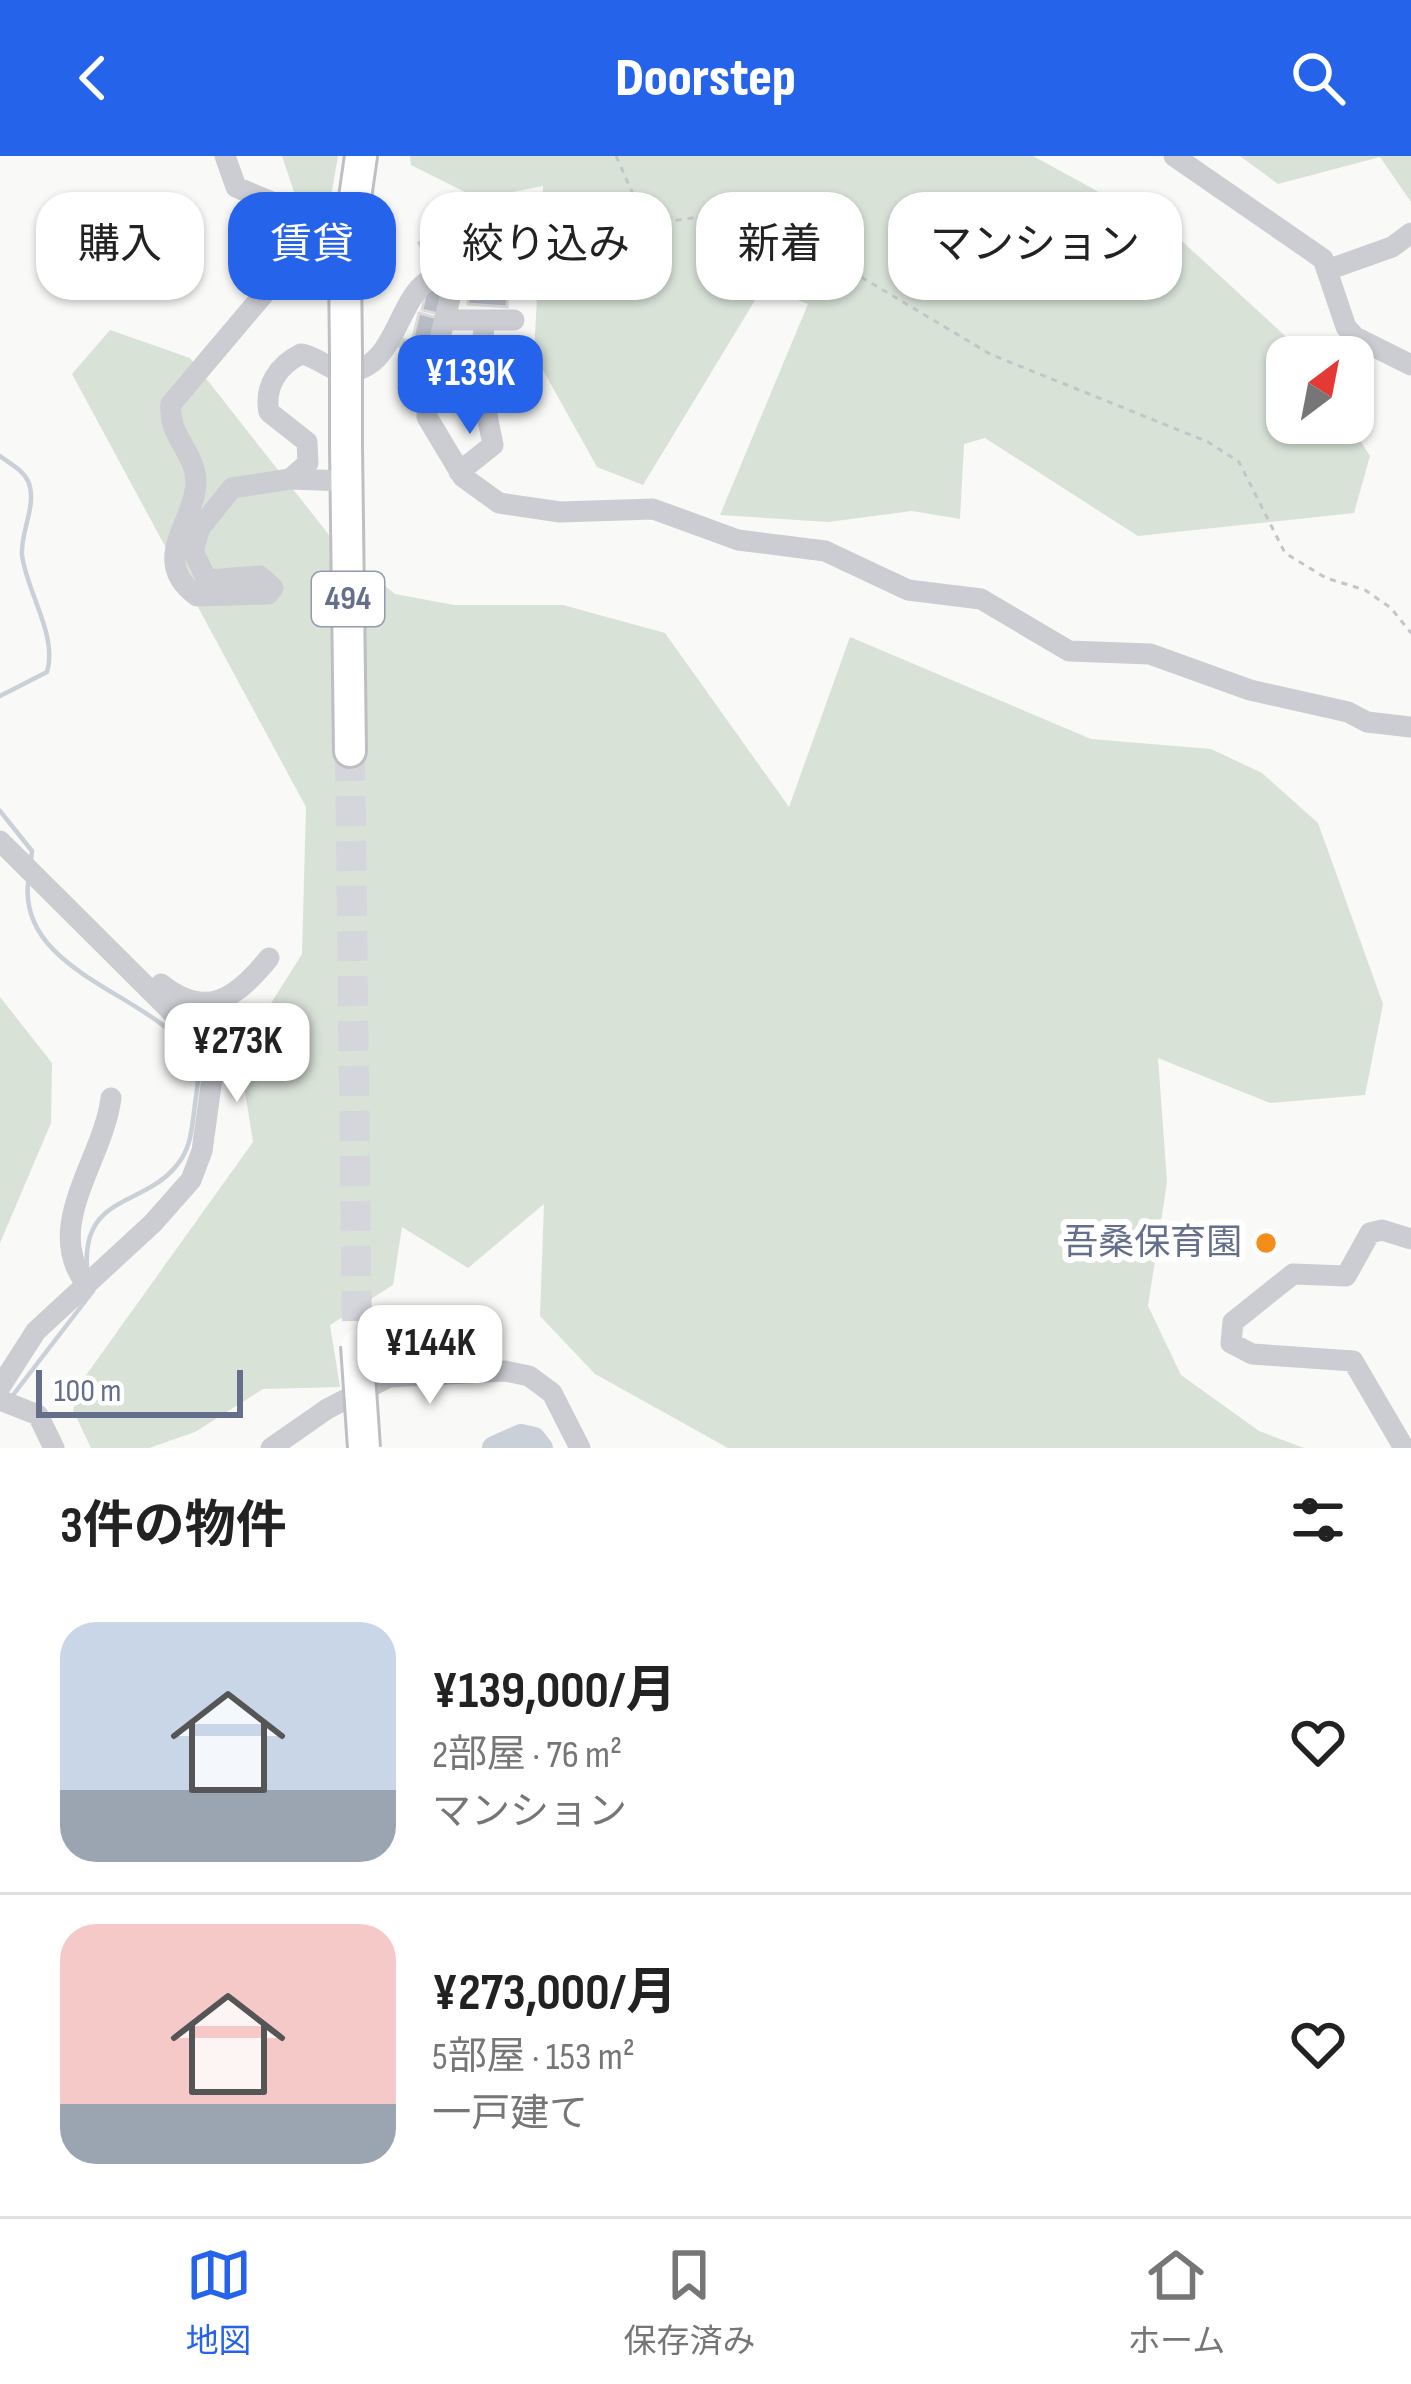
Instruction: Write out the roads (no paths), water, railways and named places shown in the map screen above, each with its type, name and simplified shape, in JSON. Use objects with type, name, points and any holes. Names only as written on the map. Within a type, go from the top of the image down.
[{"type":"highway","name":"494","points":[[350,752],[345,267],[361,156]]},
{"type":"highway","points":[[357,1339],[364,1448]]},
{"type":"street","points":[[225,156],[236,187],[286,212],[295,245],[264,295],[171,404],[172,424],[191,458],[196,482],[173,551],[190,591],[207,599],[249,591],[268,594],[272,582],[260,576],[207,580],[196,564],[195,539],[218,502],[236,486],[290,479],[346,482]]},
{"type":"street","points":[[1174,156],[1314,251],[1330,269],[1346,327],[1411,365]]},
{"type":"street","points":[[1330,269],[1392,247],[1411,233]]},
{"type":"street","points":[[290,479],[308,463],[309,450],[274,420],[267,404],[270,386],[288,362],[310,356],[348,372],[363,364],[392,339],[418,290],[431,278],[449,286],[428,417],[459,472],[479,492],[509,507],[560,512],[653,508],[738,540],[825,550],[918,593],[981,599],[1069,651],[1150,654],[1250,690],[1348,712],[1366,722],[1411,728]]},
{"type":"street","points":[[444,320],[514,320]]},
{"type":"street","points":[[459,472],[493,445],[481,385],[484,320]]},
{"type":"street","points":[[0,841],[209,1052],[212,1078],[202,1151],[179,1197],[36,1330],[0,1388]]},
{"type":"street","points":[[134,973],[141,967],[194,1005],[213,1004],[231,995],[268,958]]},
{"type":"street","points":[[86,1284],[76,1270],[69,1237],[80,1187],[107,1130],[111,1098]]},
{"type":"street","points":[[1404,1448],[1353,1361],[1252,1354],[1231,1343],[1229,1333],[1233,1322],[1293,1274],[1346,1276],[1370,1233],[1382,1230],[1411,1239]]},
{"type":"street","points":[[271,1448],[327,1409],[389,1377],[505,1371],[529,1376],[552,1393],[580,1448]]},
{"type":"street","points":[[0,1400],[38,1415],[54,1448]]},
{"type":"waterway","points":[[0,456],[23,473],[31,490],[22,555],[49,658],[47,672],[0,696]]},
{"type":"waterway","points":[[0,811],[32,851],[31,860]]},
{"type":"waterway","points":[[28,883],[31,914],[45,940],[67,962],[176,1036],[197,1069],[192,1128],[182,1158],[163,1178],[105,1214],[88,1244],[87,1268]]},
{"type":"waterway","points":[[13,1395],[93,1291]]},
{"type":"waterway","points":[[494,1448],[521,1436],[534,1439],[541,1448]]},
{"type":"tunnel","points":[[350,751],[357,1333]]},
{"type":"place","name":"吾桑保育園","points":[[1266,1243]]}]
